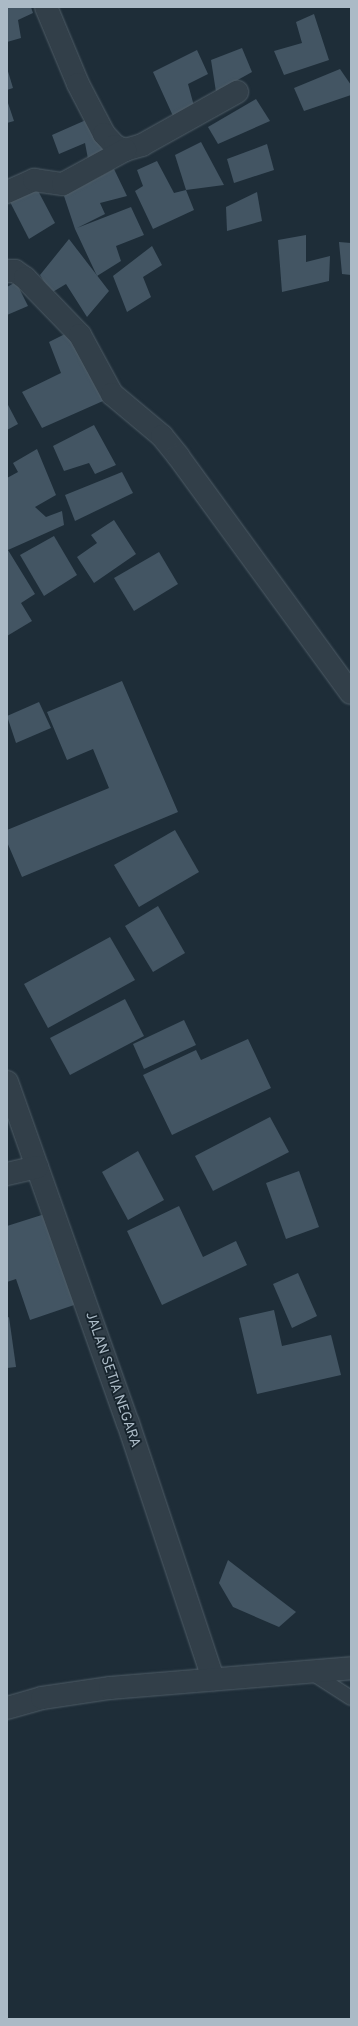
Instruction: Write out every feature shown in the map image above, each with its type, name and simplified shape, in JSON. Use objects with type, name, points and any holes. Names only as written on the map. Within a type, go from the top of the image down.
[{"type":"street","points":[[46,7],[78,84],[104,134],[116,146],[125,150]]},
{"type":"street","points":[[7,192],[34,180],[63,184],[125,150],[154,138],[237,92]]},
{"type":"street","points":[[10,267],[25,278],[80,335],[112,394],[162,436],[351,693]]},
{"type":"street","name":"JALAN SETIA NEGARA","points":[[7,1082],[128,1423],[213,1679]]},
{"type":"street","points":[[7,1174],[37,1167]]},
{"type":"street","points":[[7,1708],[42,1698],[110,1688],[213,1679],[312,1673],[351,1668]]},
{"type":"lane","points":[[312,1673],[351,1698]]},
{"type":"building","points":[[7,7],[31,7],[33,13],[18,20],[21,38],[7,42]]},
{"type":"building","points":[[314,14],[329,60],[284,75],[274,51],[302,43],[296,22]]},
{"type":"building","points":[[242,48],[252,72],[216,92],[211,60]]},
{"type":"building","points":[[197,50],[208,74],[188,84],[194,106],[173,116],[153,72]]},
{"type":"building","points":[[7,68],[13,88],[7,90]]},
{"type":"building","points":[[340,69],[351,85],[351,95],[304,111],[294,88]]},
{"type":"building","points":[[256,99],[270,121],[218,144],[208,127]]},
{"type":"building","points":[[7,100],[14,121],[7,123]]},
{"type":"building","points":[[95,116],[106,152],[88,159],[85,143],[59,154],[52,135]]},
{"type":"building","points":[[201,142],[224,185],[186,190],[175,155]]},
{"type":"building","points":[[267,144],[274,170],[234,183],[227,159]]},
{"type":"building","points":[[157,161],[174,193],[186,190],[194,210],[153,229],[135,191],[143,186],[137,170]]},
{"type":"building","points":[[114,169],[127,196],[100,203],[105,214],[77,228],[131,207],[144,235],[116,246],[121,261],[97,276],[75,229],[64,196]]},
{"type":"building","points":[[36,187],[55,223],[29,239],[9,200]]},
{"type":"building","points":[[257,192],[262,221],[227,231],[226,207]]},
{"type":"building","points":[[306,235],[306,262],[330,256],[329,281],[282,292],[278,240]]},
{"type":"building","points":[[69,239],[109,291],[87,317],[66,284],[51,293],[40,275]]},
{"type":"building","points":[[339,242],[351,243],[351,275],[342,274]]},
{"type":"building","points":[[152,246],[162,265],[143,277],[151,297],[127,312],[113,276]]},
{"type":"building","points":[[16,282],[28,306],[7,315],[7,287]]},
{"type":"building","points":[[67,333],[103,401],[42,428],[22,392],[61,373],[49,342]]},
{"type":"building","points":[[7,403],[18,424],[7,430]]},
{"type":"building","points":[[94,425],[116,465],[95,474],[89,463],[64,471],[53,446]]},
{"type":"building","points":[[37,449],[56,495],[35,507],[46,517],[62,511],[64,525],[8,550],[35,594],[21,603],[32,621],[7,636],[7,478],[18,472],[13,463]]},
{"type":"building","points":[[122,472],[133,493],[75,521],[65,495]]},
{"type":"building","points":[[114,520],[136,554],[94,583],[77,557],[97,543],[91,535]]},
{"type":"building","points":[[54,536],[77,575],[44,596],[20,555]]},
{"type":"building","points":[[159,552],[178,584],[134,611],[114,578]]},
{"type":"building","points":[[122,681],[178,812],[22,877],[7,842],[7,830],[109,788],[93,749],[67,760],[47,712]]},
{"type":"building","points":[[39,702],[51,728],[16,743],[7,716]]},
{"type":"building","points":[[175,830],[199,872],[139,907],[114,865]]},
{"type":"building","points":[[158,906],[185,953],[153,972],[125,926]]},
{"type":"building","points":[[110,937],[135,980],[48,1028],[24,984]]},
{"type":"building","points":[[125,999],[144,1036],[70,1075],[50,1038]]},
{"type":"building","points":[[184,1020],[196,1045],[144,1069],[133,1044]]},
{"type":"building","points":[[248,1039],[271,1088],[172,1135],[143,1075],[196,1050],[201,1060]]},
{"type":"building","points":[[270,1117],[289,1152],[213,1191],[195,1156]]},
{"type":"building","points":[[138,1151],[164,1200],[128,1220],[102,1172]]},
{"type":"building","points":[[299,1171],[319,1227],[286,1239],[266,1183]]},
{"type":"building","points":[[179,1206],[203,1257],[236,1241],[247,1265],[162,1305],[127,1231]]},
{"type":"building","points":[[48,1213],[77,1304],[30,1320],[16,1279],[7,1282],[7,1226]]},
{"type":"building","points":[[298,1273],[317,1316],[292,1328],[273,1284]]},
{"type":"building","points":[[274,1310],[282,1346],[331,1335],[341,1375],[257,1394],[239,1318]]},
{"type":"building","points":[[9,1317],[16,1367],[7,1368],[7,1318]]},
{"type":"building","points":[[228,1560],[296,1612],[279,1627],[233,1607],[219,1583]]}]
